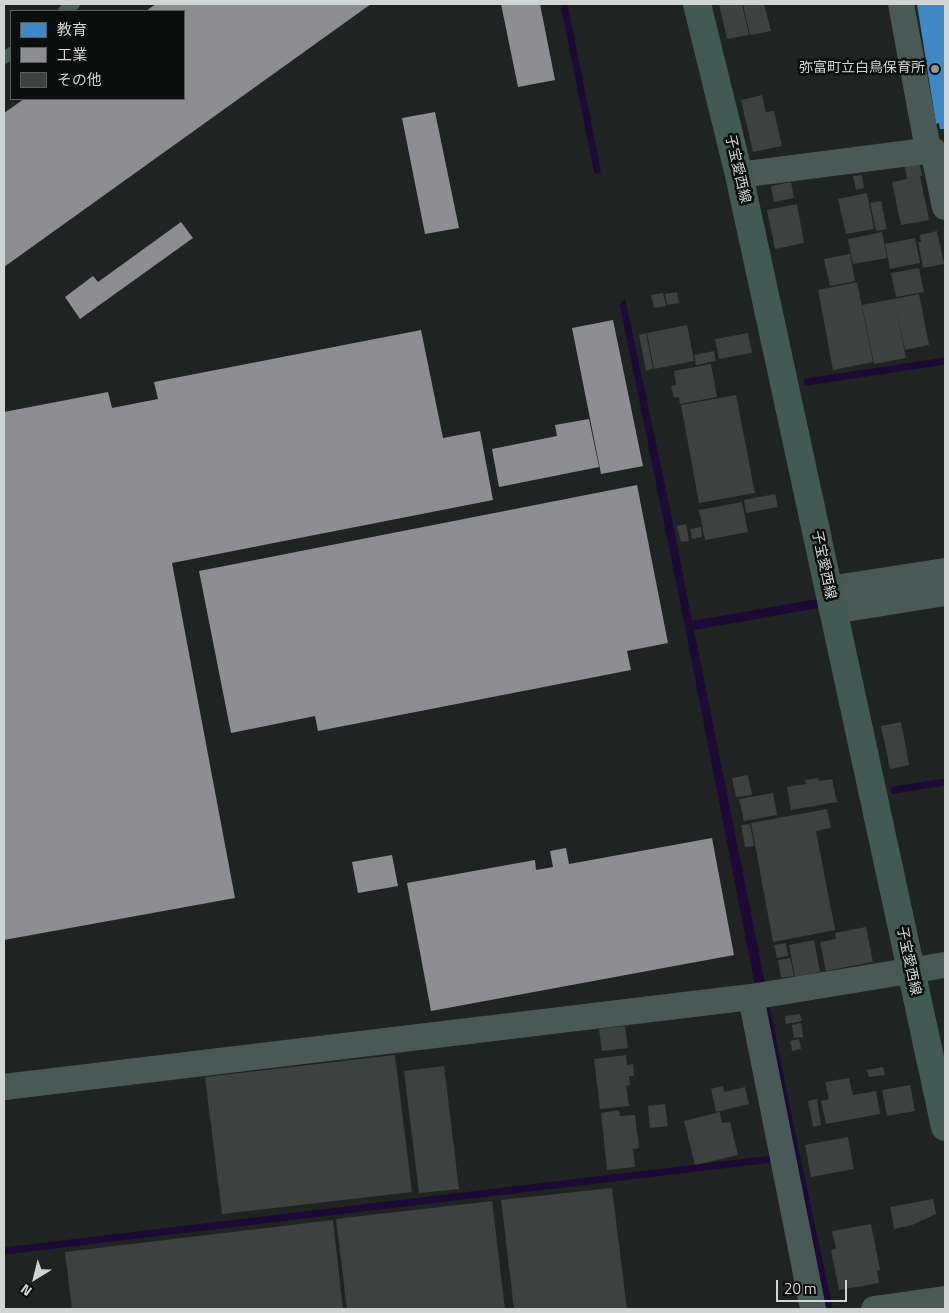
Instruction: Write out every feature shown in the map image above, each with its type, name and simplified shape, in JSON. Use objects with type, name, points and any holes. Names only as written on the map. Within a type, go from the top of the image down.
[{"type":"main road","name":"子宝愛西線","points":[[697,4],[739,176],[945,1127]]},
{"type":"street","points":[[901,4],[936,153],[945,207]]},
{"type":"street","points":[[739,176],[936,153]]},
{"type":"street","points":[[831,600],[945,571]]},
{"type":"street","points":[[831,600],[945,593]]},
{"type":"street","points":[[4,1087],[761,995],[945,965]]},
{"type":"street","points":[[761,995],[813,1309]]},
{"type":"street","points":[[874,1309],[945,1299]]},
{"type":"shaded area","points":[[625,298],[692,621],[852,593],[858,601],[694,630],[797,1142],[833,1309],[821,1309],[620,305]]},
{"type":"building: 教育","name":"弥富町立白鳥保育所","points":[[917,4],[945,4],[945,129],[940,129],[939,123],[936,124]]},
{"type":"building: 工業","points":[[156,4],[371,4],[4,267],[4,113],[23,100],[185,100],[185,10],[147,10]]},
{"type":"building: 工業","points":[[501,4],[540,4],[555,80],[518,87]]},
{"type":"building: 工業","points":[[435,112],[459,228],[425,234],[402,118]]},
{"type":"building: 工業","points":[[181,222],[193,238],[80,319],[65,297],[93,276],[98,282]]},
{"type":"building: 工業","points":[[613,320],[643,466],[601,474],[572,328]]},
{"type":"building: 工業","points":[[421,330],[443,438],[480,431],[493,500],[172,563],[235,898],[4,940],[4,412],[108,392],[112,408],[158,399],[154,382]]},
{"type":"building: 工業","points":[[589,419],[599,467],[499,487],[492,449],[557,436],[555,425]]},
{"type":"building: 工業","points":[[637,485],[668,643],[627,651],[631,670],[318,731],[315,716],[231,733],[199,571]]},
{"type":"building: 工業","points":[[712,838],[734,955],[431,1011],[407,883],[535,860],[536,870],[553,867],[550,851],[566,848],[569,864]]},
{"type":"building: 工業","points":[[392,855],[398,886],[358,893],[352,862]]},
{"type":"building: その他","points":[[719,4],[742,4],[749,35],[727,39]]},
{"type":"building: その他","points":[[743,4],[764,4],[771,31],[750,35]]},
{"type":"building: その他","points":[[762,95],[766,112],[774,111],[782,146],[753,152],[741,100]]},
{"type":"building: その他","points":[[919,160],[922,176],[920,176],[929,220],[901,225],[892,182],[907,179],[904,163]]},
{"type":"building: その他","points":[[862,175],[864,188],[856,190],[853,176]]},
{"type":"building: その他","points":[[791,182],[794,198],[774,202],[771,186]]},
{"type":"building: その他","points":[[867,193],[874,229],[846,234],[838,199]]},
{"type":"building: その他","points":[[881,201],[887,229],[876,231],[870,203]]},
{"type":"building: その他","points":[[797,204],[804,243],[775,249],[767,210]]},
{"type":"building: その他","points":[[937,231],[944,264],[923,268],[918,242],[921,242],[920,235]]},
{"type":"building: その他","points":[[882,232],[887,258],[853,264],[848,239]]},
{"type":"building: その他","points":[[915,238],[920,263],[890,269],[885,244]]},
{"type":"building: その他","points":[[850,254],[855,281],[830,286],[824,259]]},
{"type":"building: その他","points":[[919,268],[924,292],[896,297],[891,273]]},
{"type":"building: その他","points":[[857,282],[873,362],[833,370],[818,290]]},
{"type":"building: その他","points":[[677,292],[679,303],[667,305],[665,294]]},
{"type":"building: その他","points":[[663,293],[666,306],[654,308],[651,295]]},
{"type":"building: その他","points":[[919,294],[929,345],[905,350],[896,308],[906,358],[874,364],[862,305]]},
{"type":"building: その他","points":[[687,325],[694,361],[654,369],[647,333]]},
{"type":"building: その他","points":[[646,333],[653,369],[646,371],[639,335]]},
{"type":"building: その他","points":[[748,333],[752,353],[719,359],[715,339]]},
{"type":"building: その他","points":[[714,351],[716,361],[696,365],[694,355]]},
{"type":"building: その他","points":[[711,364],[717,397],[680,404],[679,397],[674,398],[671,386],[676,385],[674,371]]},
{"type":"building: その他","points":[[736,395],[755,493],[699,503],[681,405]]},
{"type":"building: その他","points":[[775,494],[778,507],[746,513],[744,500]]},
{"type":"building: その他","points":[[742,502],[748,532],[705,540],[699,510]]},
{"type":"building: その他","points":[[686,524],[689,541],[681,542],[677,526]]},
{"type":"building: その他","points":[[701,527],[702,537],[692,539],[690,529]]},
{"type":"building: その他","points":[[901,722],[909,765],[890,769],[881,726]]},
{"type":"building: その他","points":[[748,775],[752,795],[736,797],[732,778]]},
{"type":"building: その他","points":[[818,778],[819,781],[832,779],[837,802],[791,810],[787,787],[806,784],[805,780]]},
{"type":"building: その他","points":[[773,793],[777,815],[744,821],[739,799]]},
{"type":"building: その他","points":[[827,809],[831,828],[816,831],[835,930],[773,942],[751,823]]},
{"type":"building: その他","points":[[750,824],[754,846],[745,847],[741,825]]},
{"type":"building: その他","points":[[866,927],[873,962],[826,971],[820,942],[836,939],[835,933]]},
{"type":"building: その他","points":[[814,940],[820,972],[795,977],[789,945]]},
{"type":"building: その他","points":[[786,943],[788,956],[777,958],[774,945]]},
{"type":"building: その他","points":[[790,958],[794,976],[781,978],[778,960]]},
{"type":"building: その他","points":[[800,1014],[802,1021],[786,1024],[785,1016]]},
{"type":"building: その他","points":[[801,1023],[803,1037],[794,1038],[792,1025]]},
{"type":"building: その他","points":[[625,1026],[628,1048],[602,1051],[599,1029]]},
{"type":"building: その他","points":[[799,1039],[801,1049],[792,1051],[790,1041]]},
{"type":"building: その他","points":[[395,1055],[412,1192],[222,1214],[205,1077]]},
{"type":"building: その他","points":[[626,1055],[627,1065],[633,1064],[634,1076],[629,1076],[630,1085],[626,1086],[629,1106],[600,1109],[594,1059]]},
{"type":"building: その他","points":[[444,1066],[459,1189],[419,1193],[404,1071]]},
{"type":"building: その他","points":[[883,1067],[885,1075],[869,1077],[867,1070]]},
{"type":"building: その他","points":[[849,1078],[853,1095],[876,1091],[880,1114],[826,1124],[821,1101],[829,1099],[825,1082]]},
{"type":"building: その他","points":[[910,1085],[915,1111],[887,1116],[882,1090]]},
{"type":"building: その他","points":[[723,1086],[724,1092],[745,1087],[749,1104],[716,1112],[711,1089]]},
{"type":"building: その他","points":[[817,1099],[821,1125],[813,1127],[808,1101]]},
{"type":"building: その他","points":[[665,1104],[668,1126],[650,1128],[648,1106]]},
{"type":"building: その他","points":[[619,1110],[620,1116],[635,1115],[639,1148],[633,1149],[635,1167],[607,1170],[601,1113]]},
{"type":"building: その他","points":[[720,1112],[722,1123],[730,1122],[738,1155],[695,1165],[684,1121]]},
{"type":"building: その他","points":[[848,1137],[854,1169],[811,1177],[805,1145]]},
{"type":"building: その他","points":[[612,1188],[627,1309],[514,1309],[501,1200]]},
{"type":"building: その他","points":[[933,1199],[936,1214],[912,1225],[894,1229],[890,1207]]},
{"type":"building: その他","points":[[492,1201],[505,1309],[347,1309],[336,1219]]},
{"type":"building: その他","points":[[333,1220],[343,1309],[72,1309],[65,1252]]},
{"type":"building: その他","points":[[871,1224],[880,1270],[877,1271],[879,1283],[839,1290],[831,1250],[836,1249],[832,1231]]},
{"type":"waterway","points":[[564,4],[597,170]]},
{"type":"waterway","points":[[807,382],[945,361]]},
{"type":"waterway","points":[[894,790],[945,782]]},
{"type":"waterway","points":[[4,1251],[772,1159]]},
{"type":"place","name":"弥富町立白鳥保育所","points":[[935,69]]}]
